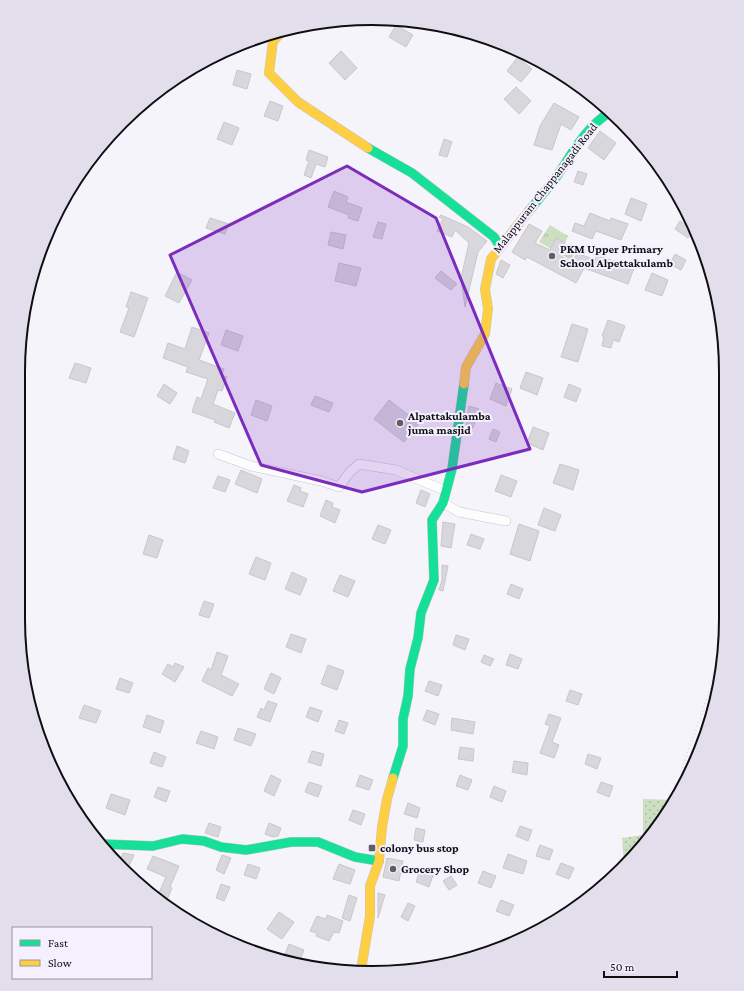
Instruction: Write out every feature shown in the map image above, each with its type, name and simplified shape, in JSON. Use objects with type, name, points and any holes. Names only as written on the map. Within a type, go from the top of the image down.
[{"type":"street","points":[[275,39],[273,41],[269,73],[293,97],[358,142],[412,173],[494,237],[499,246]]},
{"type":"street","name":"Malappuram Chappanagadi Road","points":[[362,966],[370,916],[370,886],[380,862],[382,827],[387,799],[403,746],[403,719],[408,696],[410,669],[418,638],[421,613],[434,580],[432,520],[443,503],[446,491],[458,431],[466,367],[485,334],[488,309],[485,289],[491,258],[499,246],[557,176],[584,134],[605,115]]},
{"type":"street","points":[[218,454],[251,466],[321,481],[339,487],[348,473],[359,464],[396,470],[446,491]]},
{"type":"street","points":[[443,503],[459,512],[506,521]]},
{"type":"street","points":[[108,844],[153,846],[182,839],[204,841],[221,847],[246,850],[291,842],[318,842],[355,857],[380,862]]},
{"type":"path","points":[[682,774],[683,765],[711,687],[716,662]]},
{"type":"highlighted area","points":[[347,166],[436,218],[530,449],[362,492],[261,465],[170,255]]},
{"type":"green space","points":[[550,225],[568,236],[564,246],[575,252],[571,260],[539,242]]},
{"type":"green space","points":[[643,799],[669,800],[661,812],[633,848],[623,858],[622,838],[643,835]]},
{"type":"building","points":[[395,26],[413,35],[406,47],[389,37]]},
{"type":"building","points":[[341,51],[357,68],[345,80],[329,63]]},
{"type":"building","points":[[518,57],[532,69],[521,82],[507,71]]},
{"type":"building","points":[[237,70],[251,74],[247,89],[233,85]]},
{"type":"building","points":[[516,87],[531,101],[519,114],[504,99]]},
{"type":"building","points":[[270,101],[283,106],[278,121],[264,116]]},
{"type":"building","points":[[554,103],[579,117],[571,130],[561,124],[552,150],[534,145],[540,126]]},
{"type":"building","points":[[224,122],[239,128],[232,145],[217,139]]},
{"type":"building","points":[[600,131],[616,143],[604,160],[588,148]]},
{"type":"building","points":[[444,139],[452,142],[447,157],[439,155]]},
{"type":"building","points":[[309,150],[328,157],[325,167],[316,164],[311,178],[304,175],[309,161],[306,160]]},
{"type":"building","points":[[578,171],[587,174],[583,185],[574,182]]},
{"type":"building","points":[[334,191],[348,197],[346,202],[362,208],[358,221],[348,218],[349,215],[328,207]]},
{"type":"building","points":[[631,198],[647,204],[641,221],[625,214]]},
{"type":"building","points":[[590,213],[610,221],[611,218],[628,224],[621,240],[596,231],[592,239],[572,231],[575,223],[584,226]]},
{"type":"building","points":[[441,215],[468,227],[487,241],[478,252],[465,307],[461,278],[469,243],[455,230],[452,237],[437,231],[443,219],[439,217]]},
{"type":"building","points":[[210,218],[229,224],[225,234],[206,228]]},
{"type":"building","points":[[680,221],[686,225],[690,234],[688,238],[675,229]]},
{"type":"building","points":[[378,222],[386,224],[382,239],[373,237]]},
{"type":"building","points":[[529,224],[542,231],[535,243],[550,250],[556,238],[565,243],[559,255],[573,263],[577,253],[595,260],[597,255],[634,268],[628,284],[584,268],[576,283],[527,257],[525,260],[512,252]]},
{"type":"building","points":[[331,232],[346,235],[343,249],[328,245]]},
{"type":"building","points":[[675,254],[686,260],[681,270],[670,264]]},
{"type":"building","points":[[501,260],[510,265],[503,278],[496,274]]},
{"type":"building","points":[[339,263],[361,268],[356,286],[335,281]]},
{"type":"building","points":[[441,271],[457,284],[451,290],[435,278]]},
{"type":"building","points":[[177,272],[192,280],[179,303],[165,296]]},
{"type":"building","points":[[652,273],[668,280],[662,296],[645,290]]},
{"type":"building","points":[[131,292],[148,298],[134,337],[120,332],[129,308],[126,307]]},
{"type":"building","points":[[608,320],[625,326],[619,342],[613,340],[611,348],[602,346],[604,337],[602,336]]},
{"type":"building","points":[[572,324],[588,329],[578,362],[561,357]]},
{"type":"building","points":[[192,327],[209,333],[199,360],[224,369],[222,375],[227,377],[222,391],[218,390],[213,404],[235,413],[229,428],[214,422],[215,420],[192,412],[197,397],[201,399],[208,379],[186,372],[188,367],[163,358],[168,343],[185,349]]},
{"type":"building","points":[[226,330],[243,336],[238,351],[221,345]]},
{"type":"building","points":[[75,363],[91,368],[86,383],[69,378]]},
{"type":"building","points":[[526,372],[543,378],[537,395],[520,388]]},
{"type":"building","points":[[496,383],[512,389],[506,406],[490,399]]},
{"type":"building","points":[[164,384],[177,393],[170,404],[157,396]]},
{"type":"building","points":[[569,384],[581,389],[576,402],[564,397]]},
{"type":"building","points":[[315,396],[333,403],[329,412],[311,405]]},
{"type":"building","points":[[256,400],[272,406],[267,421],[251,415]]},
{"type":"building","points":[[389,400],[419,423],[404,442],[374,419]]},
{"type":"building","points":[[469,406],[479,409],[473,428],[466,426]]},
{"type":"building","points":[[533,427],[549,433],[543,450],[527,443]]},
{"type":"building","points":[[493,429],[500,432],[496,442],[489,439]]},
{"type":"building","points":[[177,446],[189,451],[185,463],[173,459]]},
{"type":"building","points":[[560,464],[579,470],[573,490],[553,483]]},
{"type":"building","points":[[241,470],[262,479],[257,493],[235,484]]},
{"type":"building","points":[[501,475],[517,481],[511,497],[495,491]]},
{"type":"building","points":[[218,476],[230,480],[225,492],[213,488]]},
{"type":"building","points":[[294,485],[301,488],[300,491],[308,494],[303,507],[287,501]]},
{"type":"building","points":[[421,490],[430,494],[425,507],[416,503]]},
{"type":"building","points":[[326,500],[333,503],[332,507],[340,510],[335,523],[320,516]]},
{"type":"building","points":[[544,508],[561,515],[555,531],[538,525]]},
{"type":"building","points":[[443,522],[455,524],[451,548],[441,546]]},
{"type":"building","points":[[519,524],[539,531],[530,561],[510,554]]},
{"type":"building","points":[[378,525],[391,530],[385,544],[372,539]]},
{"type":"building","points":[[471,534],[484,539],[480,549],[467,545]]},
{"type":"building","points":[[149,535],[163,540],[157,558],[143,554]]},
{"type":"building","points":[[256,557],[271,563],[265,580],[249,574]]},
{"type":"building","points":[[442,565],[448,566],[443,591],[439,590],[442,580]]},
{"type":"building","points":[[292,572],[307,579],[300,595],[285,589]]},
{"type":"building","points":[[340,575],[355,581],[348,597],[333,591]]},
{"type":"building","points":[[511,584],[523,589],[519,599],[507,594]]},
{"type":"building","points":[[204,601],[214,604],[209,618],[199,615]]},
{"type":"building","points":[[291,634],[306,639],[301,653],[286,647]]},
{"type":"building","points":[[456,635],[469,639],[465,650],[453,645]]},
{"type":"building","points":[[217,652],[228,656],[221,675],[239,684],[232,696],[202,681],[208,668],[211,670]]},
{"type":"building","points":[[510,654],[522,659],[518,669],[506,665]]},
{"type":"building","points":[[484,655],[494,659],[490,666],[481,662]]},
{"type":"building","points":[[175,663],[184,667],[175,682],[162,674],[168,664],[173,667]]},
{"type":"building","points":[[328,665],[344,671],[337,690],[321,684]]},
{"type":"building","points":[[271,673],[281,678],[274,694],[264,689]]},
{"type":"building","points":[[120,678],[133,683],[129,693],[116,689]]},
{"type":"building","points":[[429,681],[442,685],[438,696],[425,691]]},
{"type":"building","points":[[570,690],[582,694],[578,705],[566,701]]},
{"type":"building","points":[[268,701],[277,704],[270,722],[257,717],[261,708],[264,710]]},
{"type":"building","points":[[84,705],[101,711],[96,723],[79,718]]},
{"type":"building","points":[[310,707],[322,711],[318,722],[306,717]]},
{"type":"building","points":[[427,710],[439,714],[435,725],[423,720]]},
{"type":"building","points":[[549,714],[561,718],[552,742],[559,745],[554,758],[540,753],[550,726],[545,724]]},
{"type":"building","points":[[147,715],[164,721],[160,733],[143,727]]},
{"type":"building","points":[[452,718],[475,722],[473,734],[451,730]]},
{"type":"building","points":[[339,720],[348,723],[344,734],[335,731]]},
{"type":"building","points":[[238,728],[256,734],[251,746],[234,740]]},
{"type":"building","points":[[201,731],[218,737],[214,749],[196,743]]},
{"type":"building","points":[[460,747],[474,749],[473,761],[458,759]]},
{"type":"building","points":[[312,751],[324,754],[321,766],[308,762]]},
{"type":"building","points":[[154,752],[166,757],[162,767],[150,763]]},
{"type":"building","points":[[588,754],[601,758],[597,769],[585,764]]},
{"type":"building","points":[[514,761],[528,763],[527,775],[512,772]]},
{"type":"building","points":[[271,775],[281,780],[274,796],[264,791]]},
{"type":"building","points":[[360,775],[373,780],[369,790],[356,786]]},
{"type":"building","points":[[460,775],[472,780],[468,790],[456,786]]},
{"type":"building","points":[[309,782],[322,786],[318,797],[305,792]]},
{"type":"building","points":[[601,782],[613,786],[609,797],[597,792]]},
{"type":"building","points":[[494,786],[506,791],[502,802],[490,797]]},
{"type":"building","points":[[158,787],[170,791],[166,802],[154,797]]},
{"type":"building","points":[[111,794],[130,800],[125,815],[106,808]]},
{"type":"building","points":[[408,803],[420,808],[417,818],[404,814]]},
{"type":"building","points":[[353,810],[365,814],[361,825],[349,820]]},
{"type":"building","points":[[209,823],[221,827],[218,837],[205,833]]},
{"type":"building","points":[[269,823],[281,828],[278,836],[273,837],[265,834]]},
{"type":"building","points":[[520,826],[532,830],[528,841],[516,836]]},
{"type":"building","points":[[416,828],[425,830],[423,842],[414,840]]},
{"type":"building","points":[[540,845],[553,850],[549,860],[536,856]]},
{"type":"building","points":[[123,853],[134,855],[129,866],[121,858]]},
{"type":"building","points":[[508,854],[527,861],[523,874],[503,868]]},
{"type":"building","points":[[222,855],[231,858],[224,874],[216,870]]},
{"type":"building","points":[[153,856],[179,866],[170,887],[172,888],[167,899],[159,893],[166,877],[147,869]]},
{"type":"building","name":"Grocery Shop","points":[[387,858],[403,861],[399,881],[383,877]]},
{"type":"building","points":[[561,863],[574,868],[569,879],[556,874]]},
{"type":"building","points":[[248,864],[260,868],[256,879],[244,875]]},
{"type":"building","points":[[339,864],[355,870],[350,884],[333,879]]},
{"type":"building","points":[[420,870],[433,875],[429,887],[416,882]]},
{"type":"building","points":[[483,871],[496,876],[491,888],[478,883]]},
{"type":"building","points":[[451,876],[457,885],[449,890],[443,881]]},
{"type":"building","points":[[221,884],[230,887],[224,901],[216,898]]},
{"type":"building","points":[[378,893],[385,895],[378,918]]},
{"type":"building","points":[[349,895],[357,898],[350,921],[342,918]]},
{"type":"building","points":[[501,900],[514,905],[509,916],[496,911]]},
{"type":"building","points":[[408,903],[415,906],[408,921],[401,917]]},
{"type":"building","points":[[279,912],[294,922],[282,939],[267,929]]},
{"type":"building","points":[[327,915],[343,921],[339,933],[334,932],[329,941],[316,936],[317,933],[310,931],[317,916],[326,919]]},
{"type":"building","points":[[289,944],[304,950],[301,958],[285,955]]},
{"type":"traffic: fast","points":[[528,212],[557,176],[586,133],[606,116]]},
{"type":"traffic: fast","points":[[368,148],[412,173],[494,237],[499,245]]},
{"type":"traffic: fast","points":[[393,778],[403,746],[403,719],[408,696],[410,669],[418,638],[421,613],[434,580],[432,520],[443,503],[452,469],[464,384]]},
{"type":"traffic: fast","points":[[108,844],[153,846],[182,839],[204,841],[221,847],[246,850],[291,842],[318,842],[355,857],[379,861]]},
{"type":"traffic: slow","points":[[275,39],[273,41],[269,73],[298,102],[368,148]]},
{"type":"traffic: slow","points":[[464,384],[466,367],[485,334],[488,309],[485,289],[491,259],[528,212]]},
{"type":"traffic: slow","points":[[362,966],[370,916],[370,886],[379,861],[382,827],[387,799],[393,778]]},
{"type":"place","name":"PKM Upper Primary School Alpettakulamb","points":[[552,256]]},
{"type":"place","name":"Alpattakulamba juma masjid","points":[[400,423]]},
{"type":"place","name":"colony bus stop","points":[[372,848]]},
{"type":"place","name":"Grocery Shop","points":[[393,869]]}]
